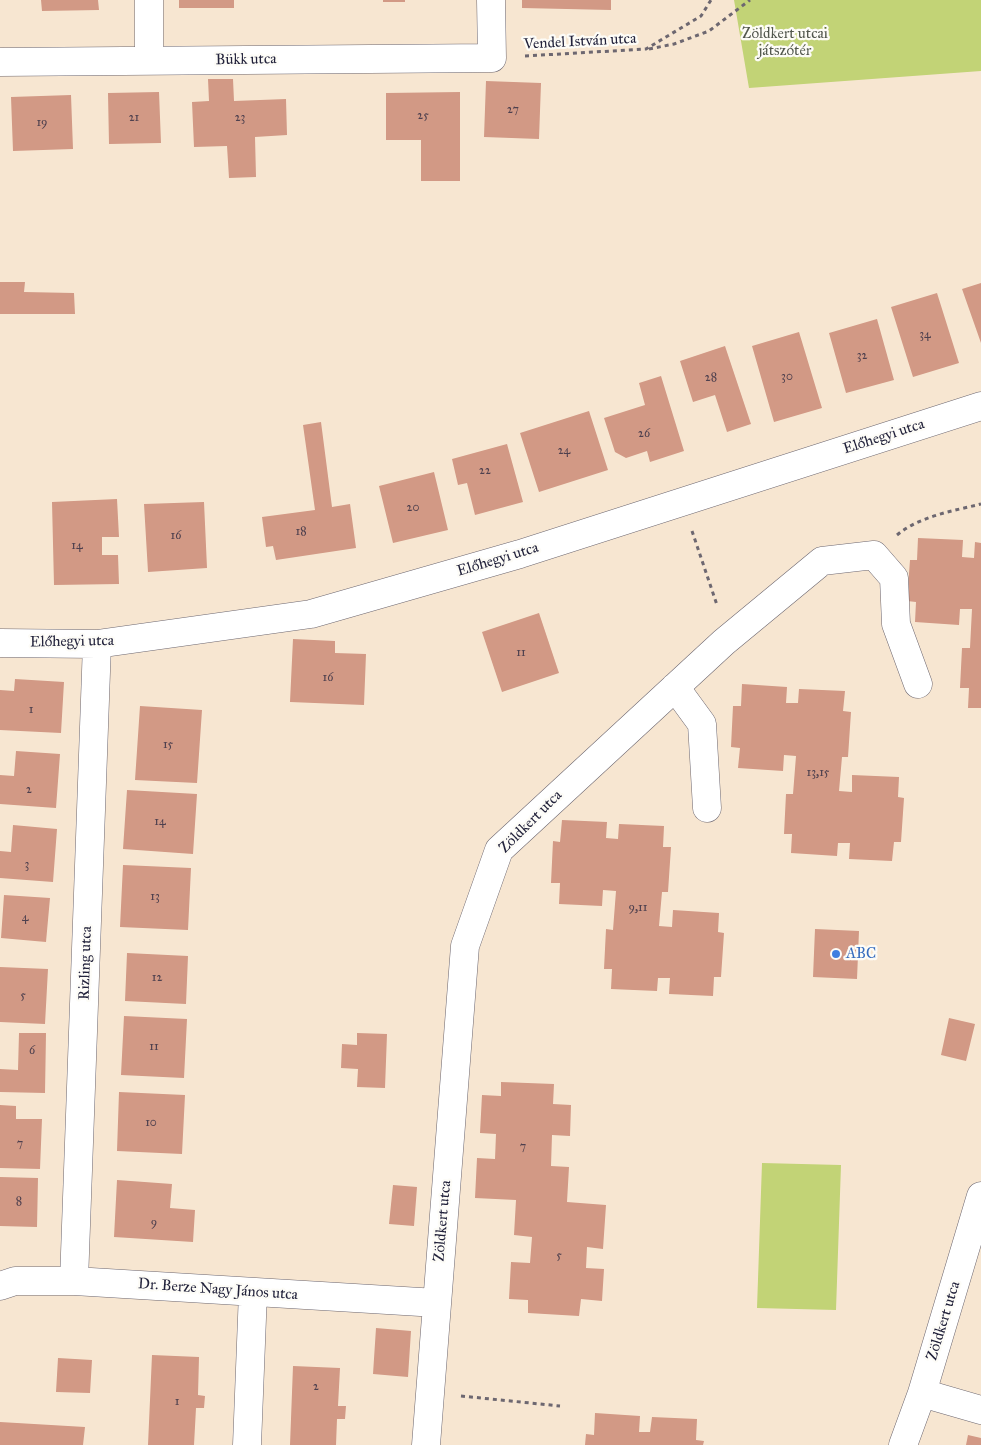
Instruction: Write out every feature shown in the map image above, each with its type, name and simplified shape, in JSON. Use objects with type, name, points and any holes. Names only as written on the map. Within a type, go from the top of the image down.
[{"type":"street","points":[[149,0],[149,61]]},
{"type":"street","points":[[491,0],[492,58]]},
{"type":"street","name":"Bükk utca","points":[[0,62],[492,58]]},
{"type":"street","name":"Előhegyi utca","points":[[0,643],[97,644],[311,614],[520,554],[981,406]]},
{"type":"street","points":[[874,555],[894,578],[896,624],[918,684]]},
{"type":"street","name":"Zöldkert utca","points":[[426,1445],[465,946],[499,850],[728,638],[822,561],[874,555]]},
{"type":"street","name":"Rizling utca","points":[[74,1281],[97,644]]},
{"type":"street","points":[[675,687],[702,724],[707,808]]},
{"type":"street","name":"Zöldkert utca","points":[[903,1445],[922,1393],[981,1196]]},
{"type":"street","name":"Dr. Berze Nagy János utca","points":[[0,1286],[16,1281],[74,1281],[437,1303]]},
{"type":"street","points":[[247,1445],[253,1292]]},
{"type":"street","points":[[922,1393],[981,1410]]},
{"type":"path","name":"Vendel István utca","points":[[492,58],[646,49],[701,16],[711,0]]},
{"type":"path","points":[[646,49],[674,44],[710,30],[750,0]]},
{"type":"path","points":[[682,502],[728,638]]},
{"type":"path","points":[[874,555],[908,526],[940,514],[981,504]]},
{"type":"path","points":[[470,1397],[560,1406]]},
{"type":"green space","name":"Zöldkert utcai játszótér","points":[[734,0],[981,0],[981,71],[749,88]]},
{"type":"green space","points":[[762,1163],[841,1165],[836,1310],[757,1308]]},
{"type":"building","points":[[41,0],[98,0],[99,10],[42,11]]},
{"type":"building","points":[[179,0],[234,0],[234,8],[179,8]]},
{"type":"building","points":[[383,0],[405,0],[405,2],[383,2]]},
{"type":"building","points":[[522,0],[611,0],[611,10],[522,8]]},
{"type":"building","points":[[208,79],[233,79],[234,101],[286,99],[287,135],[255,137],[256,177],[229,178],[227,146],[194,147],[192,102],[209,101]]},
{"type":"building","points":[[486,81],[541,83],[539,139],[484,137]]},
{"type":"building","points":[[159,92],[161,143],[109,144],[108,93]]},
{"type":"building","points":[[460,92],[460,181],[421,181],[421,140],[386,140],[386,93]]},
{"type":"building","points":[[71,95],[73,149],[13,151],[11,97]]},
{"type":"building","points":[[0,282],[25,282],[24,292],[74,293],[75,314],[0,314]]},
{"type":"building","points":[[981,283],[981,343],[962,289]]},
{"type":"building","points":[[937,293],[959,363],[913,377],[891,307]]},
{"type":"building","points":[[877,319],[894,380],[846,393],[829,333]]},
{"type":"building","points":[[799,332],[822,408],[774,422],[752,346]]},
{"type":"building","points":[[725,346],[751,424],[727,432],[715,395],[693,402],[680,361]]},
{"type":"building","points":[[661,376],[684,451],[650,462],[647,451],[626,458],[615,452],[604,418],[645,405],[639,383]]},
{"type":"building","points":[[589,411],[608,470],[539,492],[520,433]]},
{"type":"building","points":[[321,422],[332,507],[350,504],[356,548],[276,560],[273,546],[266,547],[262,517],[315,510],[303,425]]},
{"type":"building","points":[[507,444],[523,502],[475,515],[467,483],[458,485],[452,459]]},
{"type":"building","points":[[434,472],[448,530],[393,543],[379,486]]},
{"type":"building","points":[[117,499],[119,537],[102,537],[102,555],[118,555],[119,584],[54,585],[52,502]]},
{"type":"building","points":[[204,502],[207,568],[148,572],[144,504]]},
{"type":"building","points":[[918,538],[963,540],[962,557],[974,558],[975,542],[981,543],[981,708],[968,708],[969,688],[960,688],[962,648],[970,648],[972,609],[960,609],[959,625],[915,622],[916,602],[907,601],[910,560],[917,560]]},
{"type":"building","points":[[539,613],[559,673],[502,692],[482,632]]},
{"type":"building","points":[[293,639],[335,641],[335,653],[366,654],[364,705],[290,702]]},
{"type":"building","points":[[15,679],[64,682],[61,733],[0,730],[0,690],[14,691]]},
{"type":"building","points":[[742,684],[787,687],[786,703],[798,703],[799,689],[845,691],[843,711],[851,712],[848,757],[842,757],[839,791],[852,792],[852,775],[899,777],[898,797],[904,798],[901,842],[894,842],[892,861],[849,859],[850,843],[838,843],[837,856],[791,853],[792,834],[784,834],[786,794],[793,794],[796,756],[784,755],[783,771],[738,768],[740,748],[731,747],[733,706],[741,706]]},
{"type":"building","points":[[140,706],[202,710],[197,783],[135,780]]},
{"type":"building","points":[[16,751],[60,754],[56,808],[0,804],[0,775],[14,776]]},
{"type":"building","points":[[127,790],[197,794],[193,854],[123,849]]},
{"type":"building","points":[[562,820],[607,822],[606,838],[618,839],[619,824],[664,826],[663,847],[671,847],[668,892],[662,892],[659,926],[672,927],[673,910],[719,913],[718,932],[724,933],[721,977],[714,977],[713,996],[669,994],[670,978],[658,978],[657,991],[611,989],[612,969],[604,969],[606,929],[613,930],[616,891],[603,890],[602,906],[559,904],[560,883],[551,883],[553,841],[560,842]]},
{"type":"building","points":[[13,825],[57,829],[53,882],[0,878],[0,851],[11,852]]},
{"type":"building","points":[[123,865],[191,868],[188,930],[120,927]]},
{"type":"building","points":[[4,895],[50,898],[46,942],[1,938]]},
{"type":"building","name":"ABC","points":[[815,929],[859,931],[857,979],[813,977]]},
{"type":"building","points":[[127,953],[188,956],[186,1004],[125,1001]]},
{"type":"building","points":[[0,967],[48,969],[45,1024],[0,1022]]},
{"type":"building","points":[[124,1016],[187,1019],[184,1078],[121,1075]]},
{"type":"building","points":[[949,1018],[975,1024],[966,1061],[941,1055]]},
{"type":"building","points":[[19,1033],[46,1033],[45,1093],[0,1092],[0,1069],[18,1070]]},
{"type":"building","points":[[357,1033],[387,1034],[385,1088],[357,1087],[358,1069],[341,1068],[342,1044],[357,1045]]},
{"type":"building","points":[[501,1082],[554,1084],[553,1104],[571,1105],[570,1136],[552,1135],[551,1166],[569,1167],[567,1202],[606,1205],[603,1249],[587,1247],[586,1268],[604,1269],[602,1301],[581,1299],[579,1316],[528,1313],[528,1300],[509,1299],[511,1262],[530,1263],[532,1237],[514,1235],[516,1200],[475,1198],[477,1158],[495,1159],[496,1134],[480,1133],[482,1095],[501,1096]]},
{"type":"building","points":[[119,1092],[185,1095],[182,1154],[117,1151]]},
{"type":"building","points":[[0,1105],[16,1106],[16,1119],[42,1119],[40,1169],[0,1168]]},
{"type":"building","points":[[0,1177],[38,1178],[37,1227],[0,1226]]},
{"type":"building","points":[[117,1180],[172,1184],[170,1208],[195,1210],[193,1242],[114,1237]]},
{"type":"building","points":[[393,1185],[417,1187],[414,1226],[389,1224]]},
{"type":"building","points":[[376,1328],[411,1331],[408,1377],[373,1374]]},
{"type":"building","points":[[152,1355],[199,1357],[198,1395],[205,1396],[204,1408],[196,1408],[194,1445],[148,1445]]},
{"type":"building","points":[[58,1358],[92,1360],[90,1393],[56,1392]]},
{"type":"building","points":[[293,1366],[340,1368],[338,1406],[346,1406],[345,1419],[337,1419],[336,1445],[290,1445]]},
{"type":"building","points":[[595,1413],[640,1416],[639,1432],[650,1432],[652,1417],[697,1419],[696,1440],[704,1441],[703,1445],[585,1445],[586,1434],[594,1435]]},
{"type":"building","points":[[0,1422],[85,1427],[83,1445],[0,1445]]},
{"type":"building","points":[[968,1435],[981,1438],[981,1445],[966,1445]]},
{"type":"place","name":"ABC","points":[[836,954]]}]
